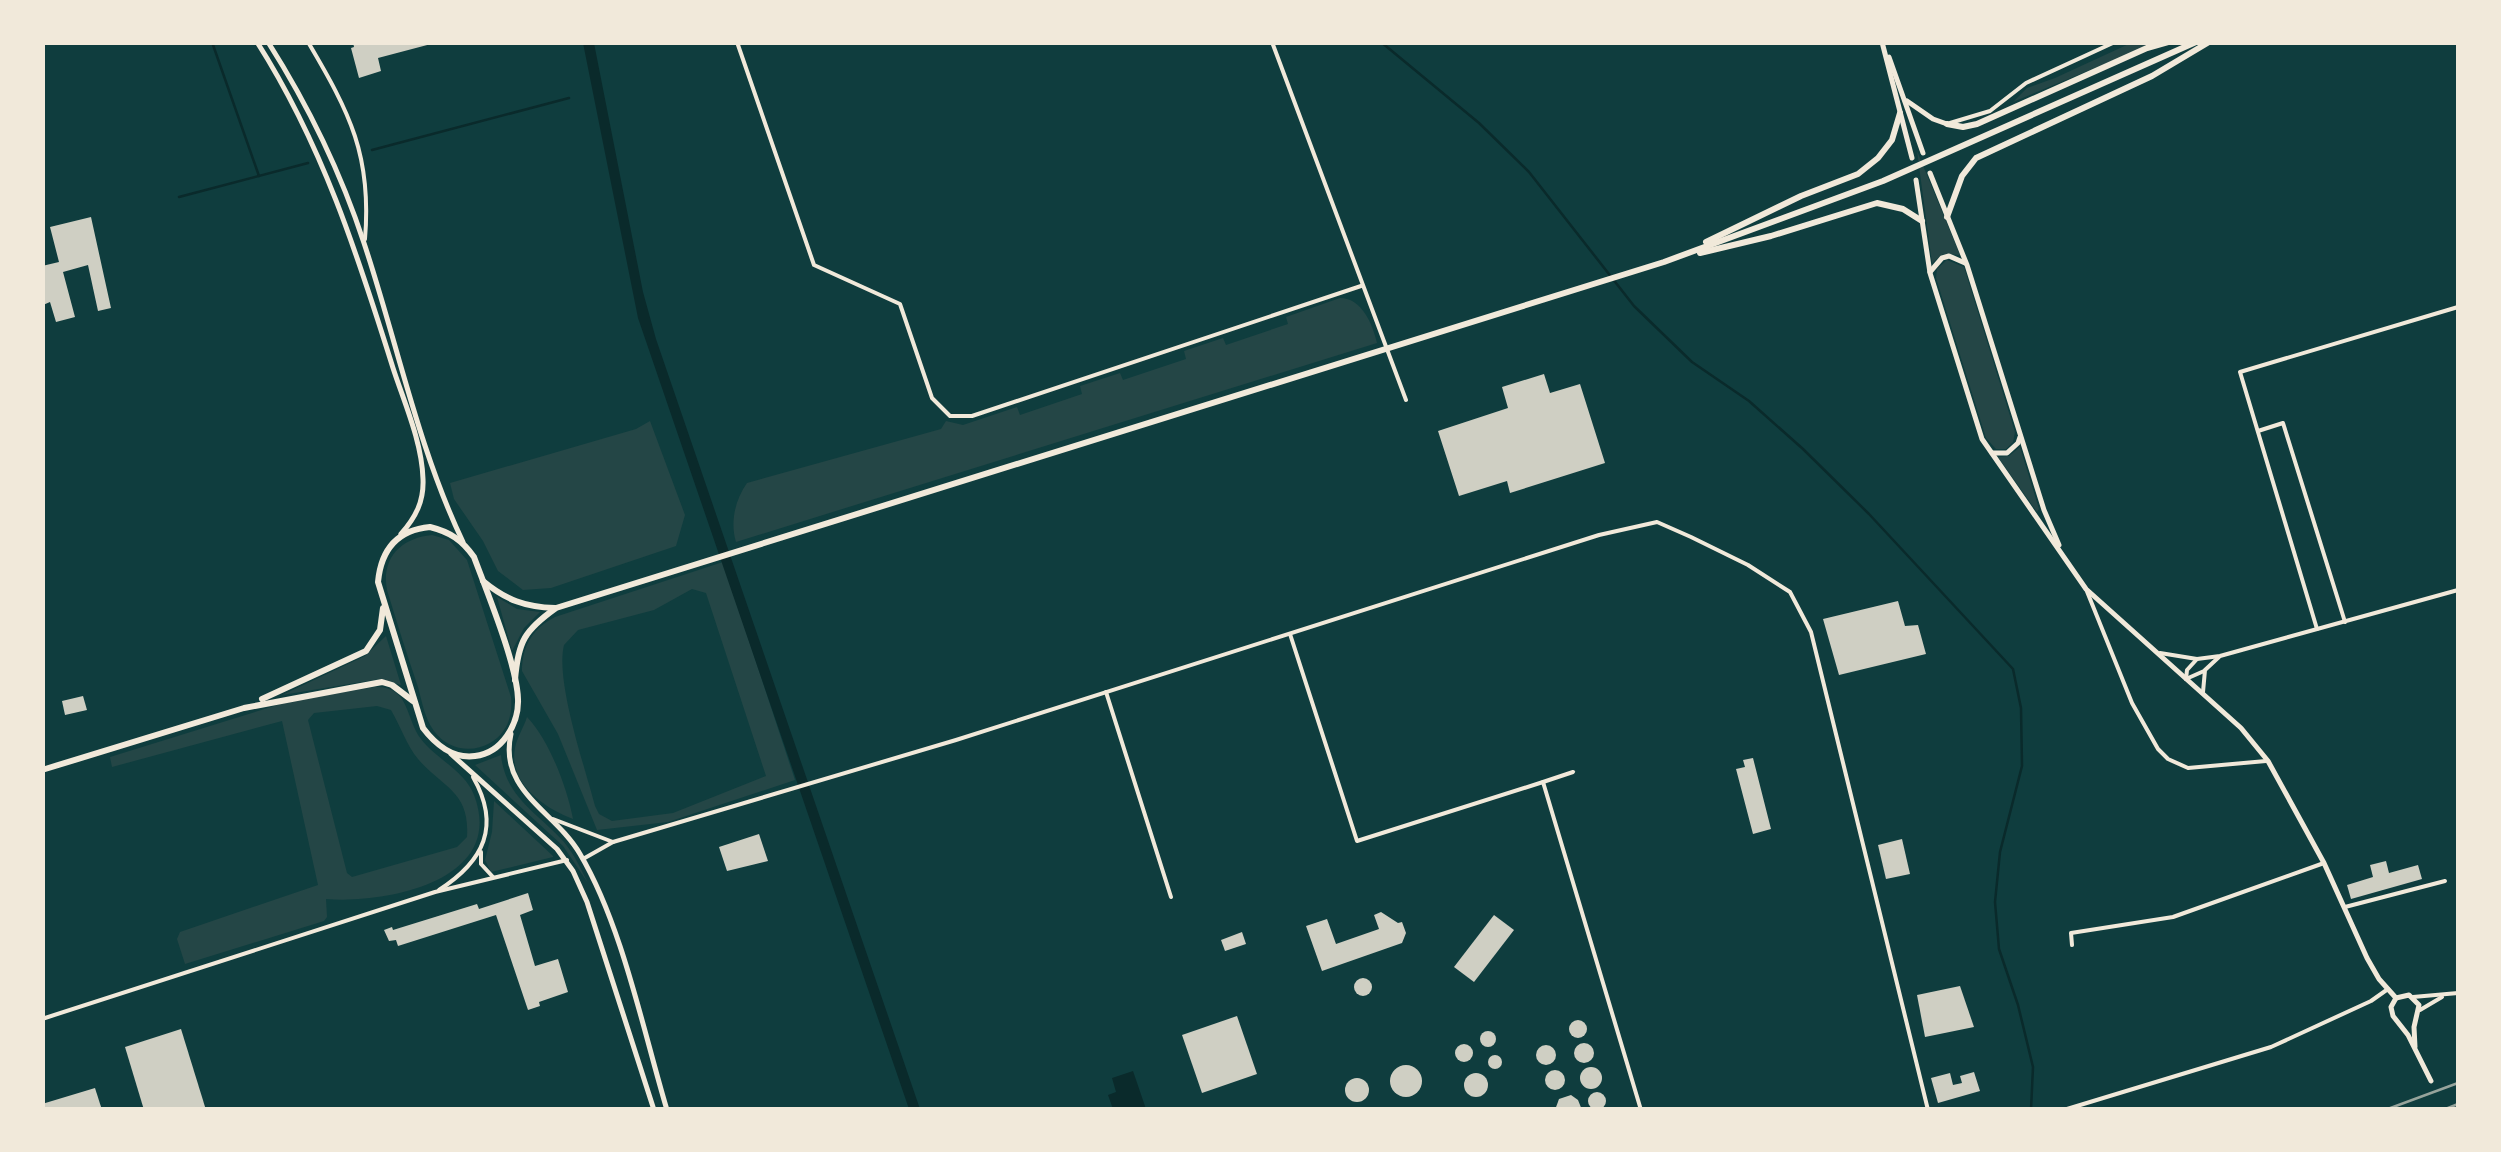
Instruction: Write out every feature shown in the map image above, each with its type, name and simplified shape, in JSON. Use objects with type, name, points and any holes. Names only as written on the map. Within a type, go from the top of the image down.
[{"type":"main road","points":[[1947,124],[1977,124],[2146,48],[2168,42]]},
{"type":"main road","points":[[514,680],[523,638],[535,623],[556,608],[1667,261],[1883,181],[2196,42]]},
{"type":"main road","points":[[1947,216],[1962,176],[1976,158],[2152,76],[2210,42]]},
{"type":"main road","points":[[1667,261],[1801,196],[1858,174],[1892,140],[1900,113]]},
{"type":"main road","points":[[1667,261],[1771,236],[1877,203],[1903,209],[1922,221]]},
{"type":"main road","points":[[430,528],[444,530],[463,542],[474,558],[514,680],[518,714],[502,743],[476,756],[446,750],[433,742],[423,728],[378,582],[380,564],[399,536],[430,528]]},
{"type":"main road","points":[[482,581],[506,599],[529,607],[556,608]]},
{"type":"main road","points":[[244,708],[366,651],[380,630],[383,601]]},
{"type":"main road","points":[[42,770],[244,708],[382,682],[392,684],[414,702]]},
{"type":"street","points":[[258,42],[297,109],[332,182],[366,278],[420,456],[423,479],[419,508],[399,536]]},
{"type":"street","points":[[268,42],[316,128],[364,244],[442,497],[463,542]]},
{"type":"street","points":[[308,42],[345,108],[363,160],[368,198],[364,244]]},
{"type":"street","points":[[737,42],[814,265],[900,304],[932,398],[950,416],[972,416],[1361,286]]},
{"type":"street","points":[[1272,42],[1406,400]]},
{"type":"street","points":[[1883,42],[1923,152]]},
{"type":"street","points":[[1883,42],[1912,158]]},
{"type":"street","points":[[1907,101],[1947,124],[1974,118],[2026,83],[2115,42]]},
{"type":"street","points":[[1930,173],[1968,265],[2044,510],[2062,552]]},
{"type":"street","points":[[1916,180],[1930,273],[1982,439],[2086,590],[2125,686],[2158,749],[2168,760],[2188,768],[2268,761]]},
{"type":"street","points":[[1930,273],[1942,258],[1949,256],[1968,265]]},
{"type":"street","points":[[2317,630],[2240,372],[2458,307]]},
{"type":"street","points":[[2258,430],[2283,423],[2345,622]]},
{"type":"street","points":[[1992,453],[2013,449],[2020,435]]},
{"type":"street","points":[[583,859],[614,842],[819,782],[1599,535],[1656,522],[1748,565],[1790,592],[1811,632],[1928,1110]]},
{"type":"street","points":[[2086,590],[2240,728],[2268,761],[2324,863],[2367,958],[2396,998]]},
{"type":"street","points":[[2155,652],[2197,659],[2220,656],[2458,590]]},
{"type":"street","points":[[1290,632],[1358,841],[1573,772]]},
{"type":"street","points":[[2186,679],[2206,670],[2220,656]]},
{"type":"street","points":[[2186,679],[2187,670],[2197,659]]},
{"type":"street","points":[[2204,696],[2206,670]]},
{"type":"street","points":[[1106,692],[1171,897]]},
{"type":"street","points":[[512,728],[507,755],[512,777],[583,859],[612,927],[667,1110]]},
{"type":"street","points":[[446,750],[566,860],[587,902],[654,1110]]},
{"type":"street","points":[[467,767],[486,807],[481,864],[493,877]]},
{"type":"street","points":[[1543,782],[1641,1110]]},
{"type":"street","points":[[550,818],[614,842]]},
{"type":"street","points":[[435,892],[466,870],[482,847]]},
{"type":"street","points":[[42,1019],[77,1011],[435,892],[566,860]]},
{"type":"street","points":[[2072,945],[2071,933],[2173,917],[2324,863]]},
{"type":"street","points":[[2345,908],[2445,881]]},
{"type":"street","points":[[2067,1109],[2272,1046],[2371,1001],[2388,989]]},
{"type":"street","points":[[2431,1080],[2391,1011],[2396,998],[2405,994],[2414,997],[2458,993]]},
{"type":"street","points":[[2398,1022],[2406,1023],[2446,995]]},
{"type":"street","points":[[2414,997],[2418,1014],[2414,1033],[2416,1054]]},
{"type":"shaded area","points":[[583,43],[594,43],[643,292],[656,339],[920,1109],[909,1109],[638,318]]},
{"type":"shaded area","points":[[2131,43],[2155,43],[2013,102],[2027,88]]},
{"type":"shaded area","points":[[1917,151],[1960,255],[1943,254],[1932,263]]},
{"type":"shaded area","points":[[1947,260],[1964,267],[2015,432],[2006,449],[1996,449],[1986,438],[1936,278],[1937,269]]},
{"type":"shaded area","points":[[1340,298],[1360,307],[1377,343],[736,542],[735,511],[747,483],[941,429],[946,421],[963,425],[1017,407],[1020,415],[1082,394],[1080,386],[1120,373],[1123,380],[1186,359],[1184,351],[1223,338],[1226,345],[1288,324],[1286,317]]},
{"type":"shaded area","points":[[650,421],[685,515],[676,546],[551,588],[523,590],[498,571],[454,499],[450,483],[636,429]]},
{"type":"shaded area","points":[[2020,447],[2037,512],[1998,457],[2009,456]]},
{"type":"shaded area","points":[[432,535],[449,540],[467,560],[511,697],[505,729],[490,743],[475,748],[452,746],[431,726],[387,590],[390,559],[411,540]]},
{"type":"shaded area","points":[[723,562],[795,780],[668,822],[597,830],[558,734],[522,671],[530,639],[555,617]],"holes":[[[692,589],[706,593],[766,776],[673,813],[612,821],[599,814],[595,806],[578,747],[564,680],[564,645],[578,630],[654,610]]]},
{"type":"shaded area","points":[[497,597],[517,609],[540,612],[524,628],[512,651]]},
{"type":"shaded area","points":[[386,636],[401,685],[380,679],[282,695],[365,656]]},
{"type":"shaded area","points":[[374,687],[394,691],[405,704],[421,739],[470,787],[480,824],[473,848],[457,867],[435,881],[379,897],[326,899],[324,921],[185,964],[177,939],[180,932],[318,885],[282,721],[112,767],[110,757],[287,702]],"holes":[[[377,706],[391,710],[418,759],[459,800],[467,822],[467,837],[457,847],[352,877],[347,873],[308,720],[314,713]]]},
{"type":"shaded area","points":[[527,717],[556,765],[573,819],[540,801],[517,772],[515,748]]},
{"type":"shaded area","points":[[501,755],[516,793],[564,842],[588,883],[563,846],[475,765]]},
{"type":"shaded area","points":[[494,801],[553,857],[491,872],[485,860]]},
{"type":"shaded area","points":[[1133,1071],[1146,1109],[1113,1109],[1108,1095],[1116,1092],[1112,1078]]},
{"type":"building","points":[[353,42],[431,44],[378,58],[381,71],[359,78]]},
{"type":"building","points":[[91,217],[111,308],[98,311],[88,265],[63,272],[75,317],[56,322],[50,302],[42,302],[42,266],[59,262],[50,227]]},
{"type":"building","points":[[1544,374],[1550,393],[1580,384],[1605,463],[1510,493],[1507,481],[1459,496],[1438,431],[1508,408],[1502,387]]},
{"type":"building","points":[[1898,601],[1905,626],[1918,625],[1926,654],[1839,675],[1823,619]]},
{"type":"building","points":[[83,696],[87,710],[65,715],[62,701]]},
{"type":"building","points":[[1753,758],[1771,829],[1753,834],[1736,769],[1745,767],[1743,760]]},
{"type":"building","points":[[759,834],[768,861],[727,871],[719,847]]},
{"type":"building","points":[[1902,839],[1910,874],[1886,879],[1878,845]]},
{"type":"building","points":[[2386,861],[2389,873],[2418,865],[2422,879],[2351,899],[2347,885],[2373,877],[2370,865]]},
{"type":"building","points":[[528,893],[533,910],[520,915],[535,966],[558,959],[568,992],[528,1010],[496,915],[398,946],[396,940],[389,941],[384,930],[477,904],[479,909]]},
{"type":"building","points":[[1381,912],[1402,922],[1406,933],[1402,943],[1322,971],[1306,926],[1327,919],[1336,944],[1379,929],[1374,915]]},
{"type":"building","points":[[1494,915],[1514,930],[1474,982],[1454,967]]},
{"type":"building","points":[[1242,932],[1246,944],[1225,951],[1221,940]]},
{"type":"building","points":[[1363,978],[1370,980],[1370,994],[1363,996],[1356,994],[1354,987],[1356,980]]},
{"type":"building","points":[[1960,986],[1974,1027],[1925,1037],[1917,995]]},
{"type":"building","points":[[1237,1016],[1257,1074],[1202,1093],[1182,1035]]},
{"type":"building","points":[[1578,1020],[1587,1029],[1578,1038],[1569,1029]]},
{"type":"building","points":[[181,1029],[206,1110],[144,1110],[125,1047]]},
{"type":"building","points":[[1488,1031],[1496,1039],[1488,1047],[1480,1039]]},
{"type":"building","points":[[1584,1043],[1594,1053],[1584,1063],[1574,1053]]},
{"type":"building","points":[[1464,1044],[1471,1046],[1471,1060],[1464,1062],[1457,1060],[1455,1053],[1457,1046]]},
{"type":"building","points":[[1542,1045],[1550,1045],[1556,1055],[1550,1065],[1542,1065],[1536,1059],[1536,1051]]},
{"type":"building","points":[[1495,1055],[1502,1062],[1495,1069],[1488,1062]]},
{"type":"building","points":[[1406,1065],[1417,1070],[1422,1081],[1417,1092],[1406,1097],[1395,1092],[1390,1081],[1395,1070]]},
{"type":"building","points":[[1591,1067],[1599,1070],[1599,1086],[1591,1089],[1583,1086],[1580,1078],[1583,1070]]},
{"type":"building","points":[[1555,1070],[1565,1080],[1555,1090],[1545,1080]]},
{"type":"building","points":[[1974,1072],[1980,1091],[1938,1103],[1931,1078],[1950,1073],[1953,1085],[1962,1083],[1960,1076]]},
{"type":"building","points":[[1476,1073],[1488,1085],[1476,1097],[1464,1085]]},
{"type":"building","points":[[1357,1078],[1369,1090],[1357,1102],[1345,1090]]},
{"type":"building","points":[[95,1088],[102,1110],[42,1110],[42,1104]]},
{"type":"building","points":[[1597,1092],[1606,1101],[1597,1110],[1588,1101]]},
{"type":"building","points":[[1571,1095],[1582,1110],[1555,1110],[1559,1099]]},
{"type":"waterway","points":[[212,42],[259,176]]},
{"type":"waterway","points":[[1381,42],[1479,123],[1529,172],[1634,306],[1692,362],[1749,401],[1803,449],[2013,669],[2021,708],[2022,766],[2000,852],[1995,902],[1999,949],[2033,1067],[2031,1110]]},
{"type":"waterway","points":[[372,150],[569,98]]},
{"type":"waterway","points":[[179,197],[308,163]]},
{"type":"railway","points":[[2385,1110],[2458,1083]]},
{"type":"railway","points":[[2443,1110],[2458,1104]]}]
